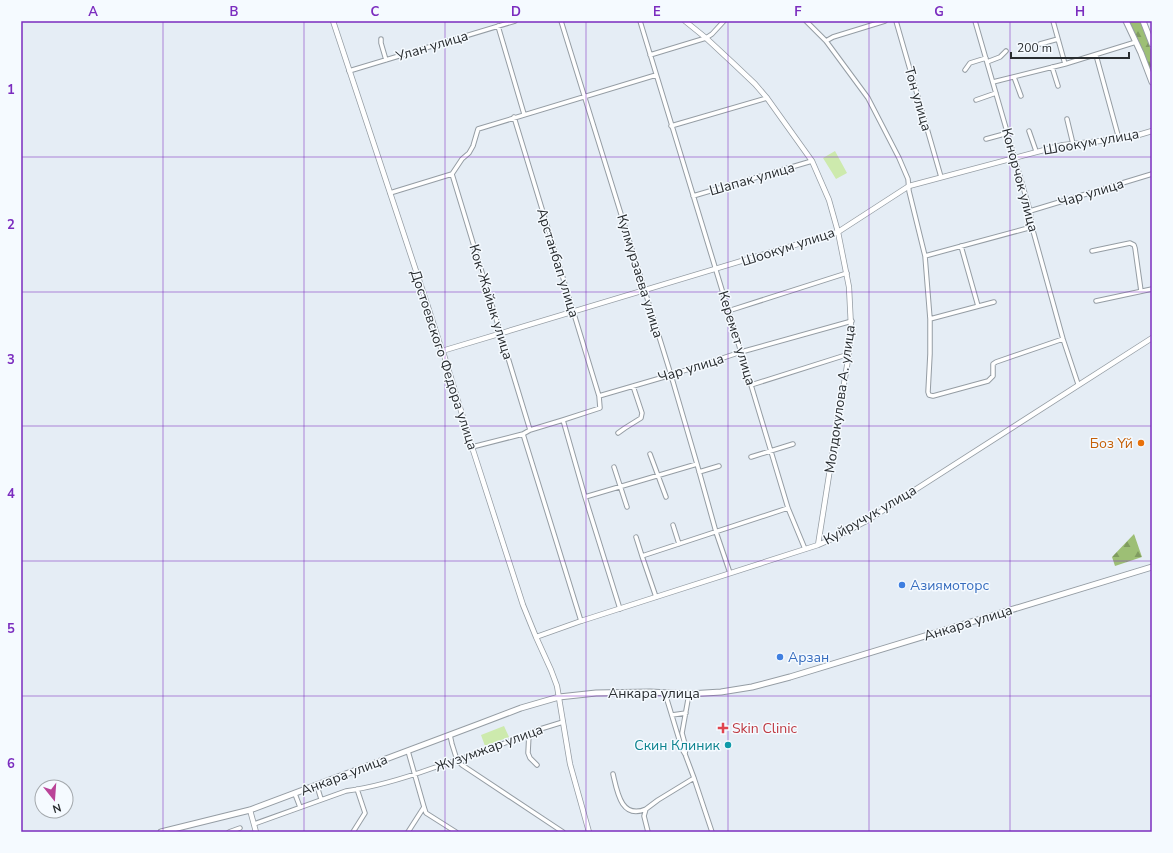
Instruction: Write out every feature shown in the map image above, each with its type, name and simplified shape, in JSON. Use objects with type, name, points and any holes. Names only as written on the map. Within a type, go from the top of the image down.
[{"type":"main road","points":[[1126,21],[1152,82]]},
{"type":"main road","points":[[1143,21],[1152,44]]},
{"type":"main road","name":"Анкара улица","points":[[161,832],[250,810],[521,708],[559,697],[596,693],[689,694],[736,690],[752,687],[790,677],[1152,567]]},
{"type":"street","name":"Достоевского Федора улица","points":[[333,21],[444,355],[516,583],[536,637],[557,686],[570,764],[589,832]]},
{"type":"street","name":"Улан улица","points":[[349,71],[515,21]]},
{"type":"street","name":"Кулмурзаева улица","points":[[561,21],[671,375],[716,532],[730,573]]},
{"type":"street","name":"Керемет улица","points":[[640,21],[788,508],[805,549]]},
{"type":"street","name":"Молдокулова А. улица","points":[[685,21],[706,38],[755,84],[812,161],[829,200],[838,232],[846,273],[852,321],[849,354],[818,545]]},
{"type":"street","points":[[650,55],[706,38],[712,34],[724,21]]},
{"type":"street","points":[[806,21],[826,41],[871,102],[908,179],[925,256],[930,320],[929,395],[933,396],[988,381],[993,376],[993,364],[996,362],[1062,339]]},
{"type":"street","points":[[826,41],[833,37],[885,21]]},
{"type":"street","name":"Тон улица","points":[[896,21],[941,177]]},
{"type":"street","name":"Конорчок улица","points":[[975,21],[1030,211],[1032,226],[1062,339],[1078,384]]},
{"type":"street","points":[[1053,21],[1065,64]]},
{"type":"street","points":[[498,26],[524,114]]},
{"type":"street","points":[[381,39],[386,60]]},
{"type":"street","points":[[1040,44],[1058,39]]},
{"type":"street","points":[[993,82],[1065,64],[1136,42]]},
{"type":"street","points":[[965,70],[970,63],[1000,57],[1006,51]]},
{"type":"street","points":[[1096,55],[1119,139]]},
{"type":"street","points":[[1052,67],[1058,86]]},
{"type":"street","points":[[390,193],[452,174],[462,159],[469,153],[473,146],[478,129],[656,75]]},
{"type":"street","points":[[1014,77],[1021,96]]},
{"type":"street","points":[[976,100],[996,94]]},
{"type":"street","points":[[671,126],[766,98]]},
{"type":"street","name":"Арстанбап улица","points":[[514,117],[599,396],[600,408],[563,420]]},
{"type":"street","points":[[1067,119],[1073,144]]},
{"type":"street","points":[[1029,130],[1036,151]]},
{"type":"street","name":"Шоокум улица","points":[[442,351],[838,232],[909,186],[1036,151],[1063,145],[1119,139],[1152,131]]},
{"type":"street","points":[[986,139],[1008,133]]},
{"type":"street","name":"Шапак улица","points":[[693,196],[812,161]]},
{"type":"street","name":"Кок-Жайык улица","points":[[452,174],[530,430]]},
{"type":"street","name":"Чар улица","points":[[1030,211],[1152,174]]},
{"type":"street","points":[[925,256],[1032,226]]},
{"type":"street","points":[[1092,252],[1130,244],[1134,245],[1141,291]]},
{"type":"street","points":[[961,246],[978,306]]},
{"type":"street","points":[[728,311],[846,273]]},
{"type":"street","points":[[1096,301],[1152,289]]},
{"type":"street","points":[[930,320],[994,302]]},
{"type":"street","name":"Чар улица","points":[[599,396],[671,375],[741,352],[852,321]]},
{"type":"street","name":"Куйручук улица","points":[[536,637],[581,621],[818,545],[834,538],[868,520],[1152,338]]},
{"type":"street","points":[[751,385],[849,354]]},
{"type":"street","points":[[618,433],[641,418],[642,413],[634,386]]},
{"type":"street","points":[[472,447],[523,434],[530,430],[563,420],[620,609]]},
{"type":"street","points":[[523,434],[581,621]]},
{"type":"street","points":[[751,457],[793,444]]},
{"type":"street","points":[[650,454],[666,497]]},
{"type":"street","points":[[585,497],[697,464]]},
{"type":"street","points":[[700,472],[719,466]]},
{"type":"street","points":[[614,467],[627,507]]},
{"type":"street","points":[[642,556],[788,508]]},
{"type":"street","points":[[673,525],[679,544]]},
{"type":"street","points":[[636,537],[656,597]]},
{"type":"street","points":[[665,693],[682,749],[694,778],[712,832]]},
{"type":"street","points":[[685,754],[686,748],[682,733],[689,694]]},
{"type":"street","points":[[672,714],[686,713]]},
{"type":"street","name":"Жузумжар улица","points":[[254,824],[346,791],[415,775],[537,730],[563,722]]},
{"type":"street","points":[[529,734],[528,753],[530,758],[537,765]]},
{"type":"street","points":[[450,735],[457,760],[462,765],[563,832]]},
{"type":"street","points":[[408,751],[426,813],[456,832]]},
{"type":"street","points":[[613,774],[620,801],[633,812],[639,812],[646,809],[694,778]]},
{"type":"street","points":[[316,786],[321,799]]},
{"type":"street","points":[[353,832],[365,814],[357,789]]},
{"type":"street","points":[[295,794],[300,807]]},
{"type":"street","points":[[408,832],[424,808]]},
{"type":"street","points":[[646,809],[644,816],[648,832]]},
{"type":"street","points":[[250,810],[256,832]]},
{"type":"street","points":[[229,832],[240,828]]},
{"type":"green space","points":[[1128,21],[1140,21],[1152,52],[1152,76]]},
{"type":"green space","points":[[835,151],[847,173],[836,179],[823,158]]},
{"type":"green space","points":[[1134,534],[1142,557],[1115,566],[1112,557]]},
{"type":"green space","points":[[504,726],[509,737],[485,746],[481,735]]},
{"type":"place","name":"Боз Үй","points":[[1141,443]]},
{"type":"place","name":"Азиямоторс","points":[[902,585]]},
{"type":"place","name":"Арзан","points":[[780,657]]},
{"type":"place","name":"Skin Clinic","points":[[723,728]]},
{"type":"place","name":"Скин Клиник","points":[[728,745]]}]
